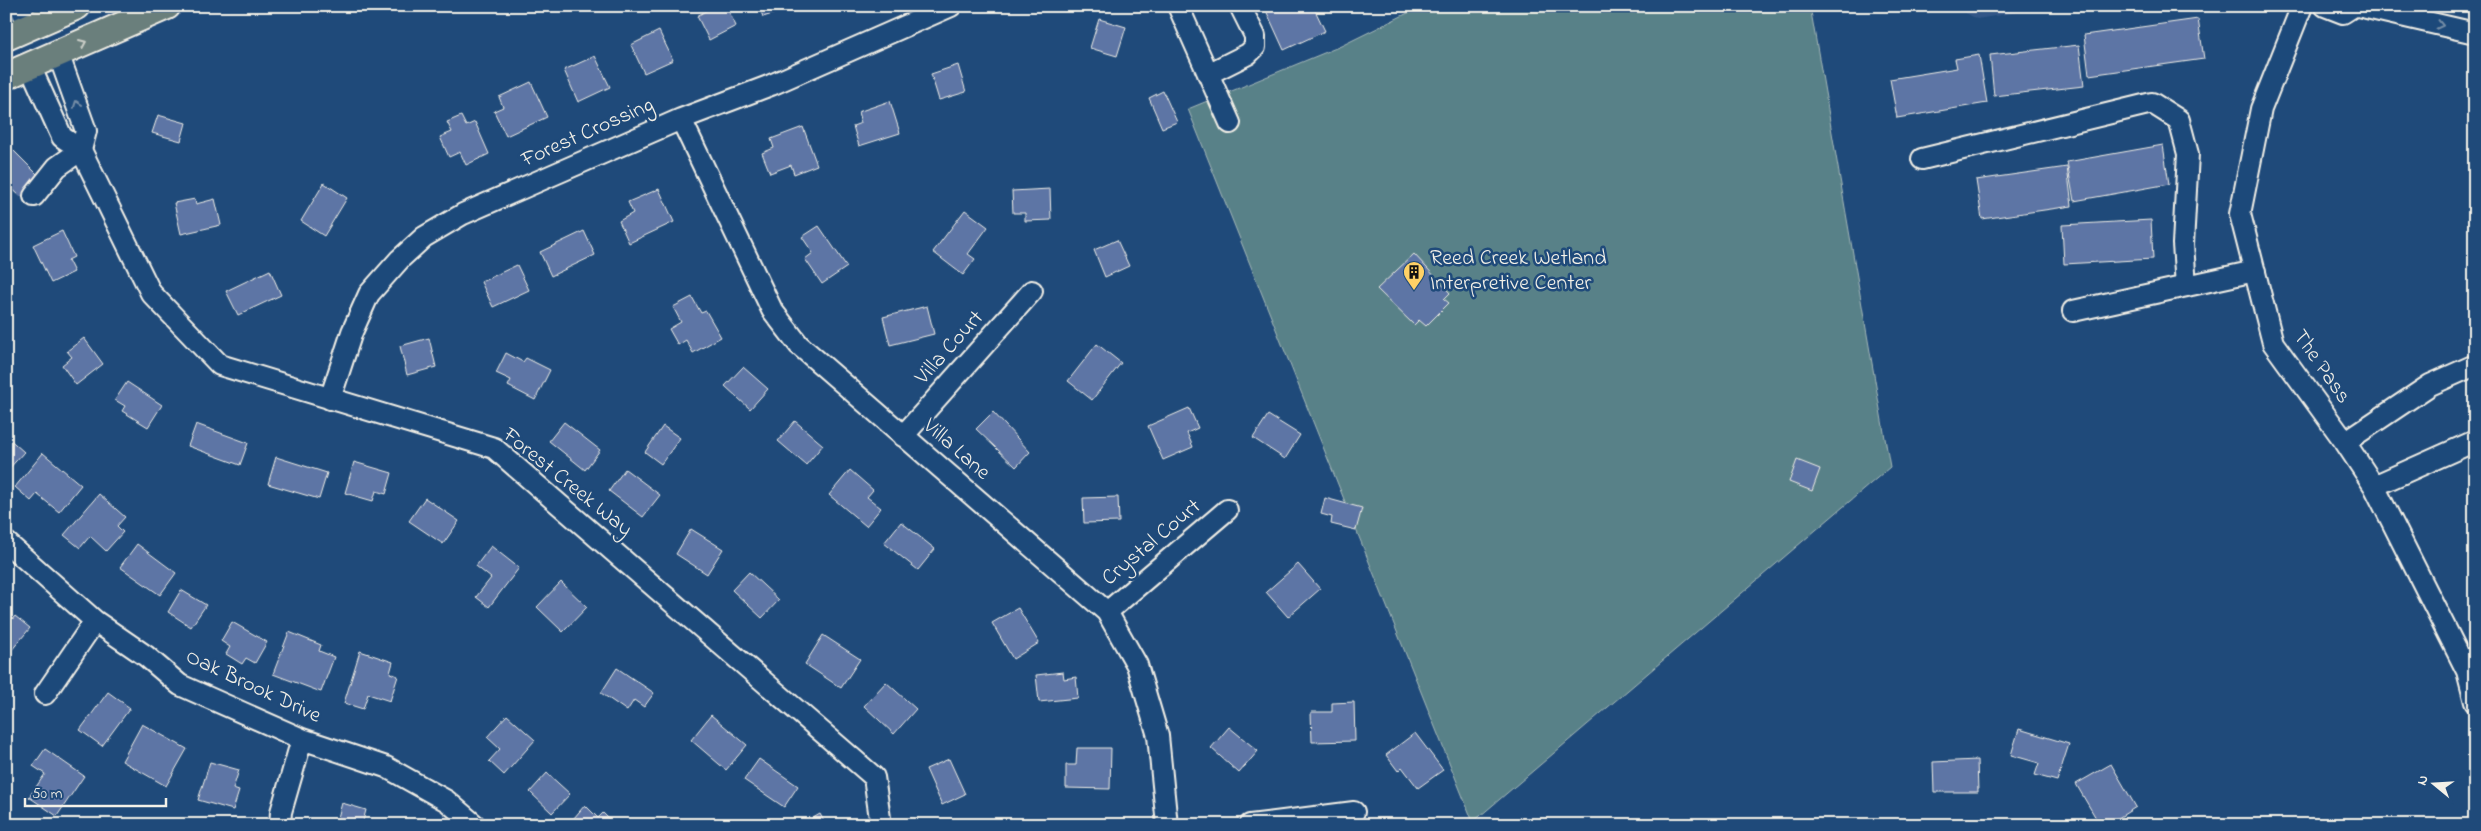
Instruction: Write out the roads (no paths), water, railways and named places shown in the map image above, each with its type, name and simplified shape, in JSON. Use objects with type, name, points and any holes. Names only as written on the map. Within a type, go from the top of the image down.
[{"type":"main road","points":[[19,23],[77,6]]},
{"type":"main road","points":[[6,76],[167,6]]},
{"type":"street","name":"Forest Crossing","points":[[330,399],[352,332],[369,294],[400,258],[424,237],[463,214],[681,119],[771,85],[951,6]]},
{"type":"street","points":[[1178,6],[1230,123]]},
{"type":"street","points":[[1208,74],[1248,54],[1255,47],[1255,36],[1240,6]]},
{"type":"street","name":"The Pass","points":[[2302,6],[2260,109],[2240,214],[2273,343],[2346,442],[2374,486],[2467,671],[2475,702]]},
{"type":"street","points":[[2325,6],[2343,12],[2367,7],[2475,33]]},
{"type":"street","points":[[34,196],[57,168],[81,150],[86,131],[58,53]]},
{"type":"street","name":"Forest Creek Way","points":[[30,66],[62,137],[81,150],[151,293],[220,365],[494,448],[874,777],[881,825]]},
{"type":"street","points":[[1922,158],[2152,103],[2180,120],[2188,154],[2183,244],[2186,286]]},
{"type":"street","name":"Villa Lane","points":[[681,119],[772,310],[799,345],[1107,612],[1137,665],[1158,736],[1167,825]]},
{"type":"street","points":[[2072,311],[2255,271]]},
{"type":"street","name":"Villa Court","points":[[903,436],[1032,291]]},
{"type":"street","points":[[2346,442],[2430,385],[2475,365]]},
{"type":"street","points":[[2374,486],[2475,441]]},
{"type":"street","name":"Crystal Court","points":[[1107,612],[1227,510]]},
{"type":"street","name":"Oak Brook Drive","points":[[6,542],[95,621],[146,656],[180,685],[302,738],[386,767],[447,801],[474,825]]},
{"type":"street","points":[[45,694],[95,621]]},
{"type":"street","points":[[280,825],[281,812],[302,738]]},
{"type":"street","points":[[1250,825],[1354,812]]},
{"type":"place","name":"Reed Creek Wetland Interpretive Center","points":[[1414,291]]}]
